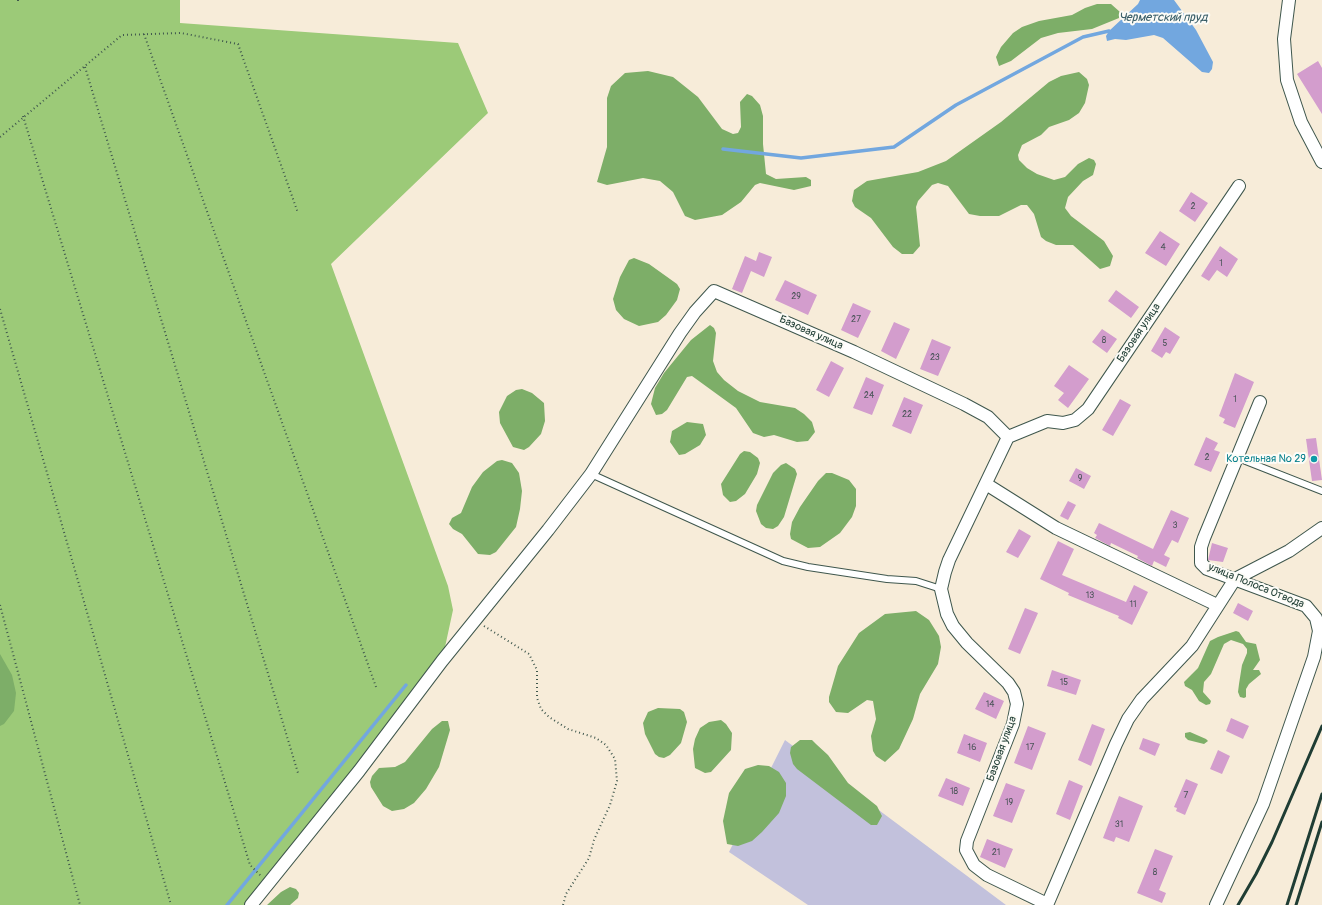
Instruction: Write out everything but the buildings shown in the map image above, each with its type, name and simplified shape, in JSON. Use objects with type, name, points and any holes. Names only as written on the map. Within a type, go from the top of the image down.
[{"type":"street","points":[[1289,0],[1284,39],[1287,80],[1301,122],[1322,162]]},
{"type":"street","name":"Базовая улица","points":[[1047,905],[987,875],[974,865],[966,850],[967,842],[1013,724],[1017,704],[1014,692],[1008,683],[967,643],[953,626],[947,614],[941,589],[948,560],[1008,437],[1047,421],[1063,423],[1075,420],[1088,409],[1239,186]]},
{"type":"street","name":"Базовая улица","points":[[591,474],[680,333],[695,312],[714,291],[854,352],[964,404],[988,417],[1008,437]]},
{"type":"street","name":"улица Полоса Отвода","points":[[1216,905],[1263,804],[1314,657],[1319,631],[1316,618],[1306,606],[1207,569],[1201,563],[1200,557],[1204,538],[1260,402]]},
{"type":"street","points":[[251,905],[359,771],[475,620],[591,474]]},
{"type":"street","points":[[986,484],[1056,528],[1217,605]]},
{"type":"street","points":[[1047,905],[1104,771],[1128,719],[1142,699],[1192,646],[1235,579],[1289,552],[1322,528]]},
{"type":"lane","points":[[1238,458],[1322,491]]},
{"type":"lane","points":[[591,474],[783,561],[808,567],[887,579],[916,581],[941,589]]},
{"type":"path","points":[[0,137],[23,116],[122,35],[181,33],[238,44],[298,213]]},
{"type":"path","points":[[144,34],[376,687]]},
{"type":"path","points":[[85,66],[298,773]]},
{"type":"path","points":[[23,116],[250,865],[258,874]]},
{"type":"path","points":[[0,309],[171,905]]},
{"type":"path","points":[[0,604],[80,905]]},
{"type":"path","points":[[475,620],[529,654],[537,670],[537,698],[541,709],[549,717],[568,729],[596,738],[606,745],[615,759],[617,781],[610,805],[594,840],[589,858],[566,894],[563,905]]},
{"type":"shaded area","points":[[785,740],[1006,905],[808,905],[729,852]]},
{"type":"green space","points":[[0,0],[180,0],[180,23],[458,43],[488,113],[331,264],[448,586],[453,610],[442,661],[251,905],[0,905]]},
{"type":"green space","points":[[1097,4],[1111,4],[1120,12],[1119,18],[1092,29],[1058,33],[1041,38],[1011,61],[999,66],[996,57],[1001,47],[1013,33],[1022,27],[1039,21],[1072,15]]},
{"type":"green space","points":[[648,71],[673,77],[698,97],[722,129],[733,134],[738,133],[741,127],[740,102],[747,94],[752,96],[760,105],[763,116],[763,144],[766,174],[776,179],[806,177],[811,180],[811,186],[794,190],[760,183],[755,185],[741,202],[722,215],[695,220],[685,216],[673,192],[660,181],[643,178],[607,185],[597,182],[607,147],[607,98],[611,86],[625,73]]},
{"type":"green space","points":[[1079,72],[1087,79],[1089,85],[1085,103],[1079,113],[1069,120],[1049,127],[1041,135],[1022,145],[1018,155],[1019,160],[1027,168],[1037,174],[1054,180],[1065,177],[1078,164],[1089,158],[1094,160],[1096,164],[1093,175],[1083,181],[1068,197],[1065,208],[1071,216],[1104,241],[1113,256],[1110,266],[1100,269],[1073,245],[1056,245],[1046,241],[1041,237],[1034,214],[1027,205],[1021,205],[999,216],[980,216],[969,214],[948,186],[938,183],[932,185],[918,201],[916,207],[920,246],[913,254],[902,254],[893,247],[871,218],[855,207],[852,201],[854,190],[867,181],[918,172],[946,161],[1001,122],[1049,82],[1061,76]]},
{"type":"green space","points":[[634,258],[649,264],[677,284],[680,289],[677,300],[666,315],[658,322],[639,326],[624,319],[616,310],[613,299],[620,277],[629,260]]},
{"type":"green space","points":[[710,325],[714,328],[716,333],[713,361],[717,372],[724,380],[738,391],[760,402],[795,408],[804,414],[812,422],[815,432],[808,441],[797,442],[774,435],[764,437],[753,433],[736,408],[692,376],[687,377],[667,410],[662,414],[656,415],[651,404],[655,388],[664,373],[691,340]]},
{"type":"green space","points":[[522,389],[532,393],[544,403],[545,421],[541,434],[529,447],[524,450],[513,447],[500,423],[499,412],[507,396],[516,390]]},
{"type":"green space","points":[[687,422],[703,424],[706,435],[700,445],[685,454],[679,455],[670,442],[672,431]]},
{"type":"green space","points":[[744,451],[750,452],[758,458],[760,463],[757,474],[745,494],[736,501],[730,502],[723,495],[721,484],[740,454]]},
{"type":"green space","points":[[502,460],[512,463],[519,473],[522,491],[516,527],[496,552],[490,555],[478,554],[462,534],[453,529],[449,524],[452,518],[461,513],[472,487],[483,472],[497,461]]},
{"type":"green space","points":[[786,463],[795,469],[797,474],[784,517],[778,526],[773,529],[766,528],[761,524],[756,511],[757,505],[773,473],[781,465]]},
{"type":"green space","points":[[826,473],[832,473],[849,480],[856,489],[856,506],[852,517],[840,533],[820,547],[808,548],[791,539],[790,534],[792,522],[800,507],[818,481]]},
{"type":"green space","points":[[916,611],[929,620],[939,636],[941,647],[938,664],[920,694],[913,719],[899,749],[885,762],[876,756],[873,751],[871,736],[876,719],[873,701],[867,700],[848,713],[836,712],[829,702],[829,697],[838,666],[859,633],[885,614]]},
{"type":"green space","points":[[1236,631],[1239,632],[1246,642],[1256,644],[1260,660],[1253,670],[1259,670],[1261,674],[1249,684],[1246,689],[1246,697],[1240,697],[1238,692],[1239,684],[1242,665],[1247,649],[1243,644],[1231,640],[1224,644],[1211,674],[1204,682],[1203,692],[1211,701],[1210,704],[1206,705],[1199,701],[1192,690],[1185,686],[1184,682],[1198,668],[1210,641]]},
{"type":"green space","points":[[0,654],[12,675],[16,693],[14,711],[4,724],[0,726]]},
{"type":"green space","points":[[658,708],[680,709],[684,712],[687,722],[681,743],[670,755],[664,758],[655,754],[645,734],[643,723],[648,712]]},
{"type":"green space","points":[[721,720],[726,724],[732,733],[731,750],[711,772],[705,773],[695,768],[693,749],[695,739],[700,728],[709,722]]},
{"type":"green space","points":[[442,721],[448,721],[450,730],[439,767],[426,789],[414,803],[404,809],[392,811],[383,806],[371,787],[370,782],[372,776],[379,768],[395,767],[405,762],[432,729]]},
{"type":"green space","points":[[1190,732],[1208,741],[1204,744],[1188,740],[1185,737],[1185,733]]},
{"type":"green space","points":[[800,740],[812,740],[828,755],[848,783],[877,806],[882,816],[877,825],[871,825],[797,769],[793,764],[790,753],[791,747]]},
{"type":"green space","points":[[758,765],[769,766],[779,772],[786,783],[786,796],[779,813],[752,841],[738,846],[727,844],[723,821],[729,793],[745,769]]},
{"type":"green space","points":[[290,887],[296,889],[299,893],[298,898],[290,905],[267,905],[281,892]]},
{"type":"water","name":"Черметский пруд","points":[[1140,0],[1174,0],[1196,30],[1213,62],[1212,69],[1209,73],[1202,72],[1163,38],[1154,35],[1126,40],[1115,39],[1107,41],[1106,36],[1109,31],[1138,4]]},
{"type":"waterway","points":[[723,149],[801,158],[894,147],[956,105],[1083,37],[1109,31]]},
{"type":"waterway","points":[[227,905],[406,685]]},
{"type":"railway","points":[[1238,905],[1272,842],[1322,726]]},
{"type":"railway","points":[[1287,905],[1322,794]]},
{"type":"railway","points":[[1296,905],[1322,822]]},
{"type":"place","name":"Котельная № 29","points":[[1314,459]]}]
